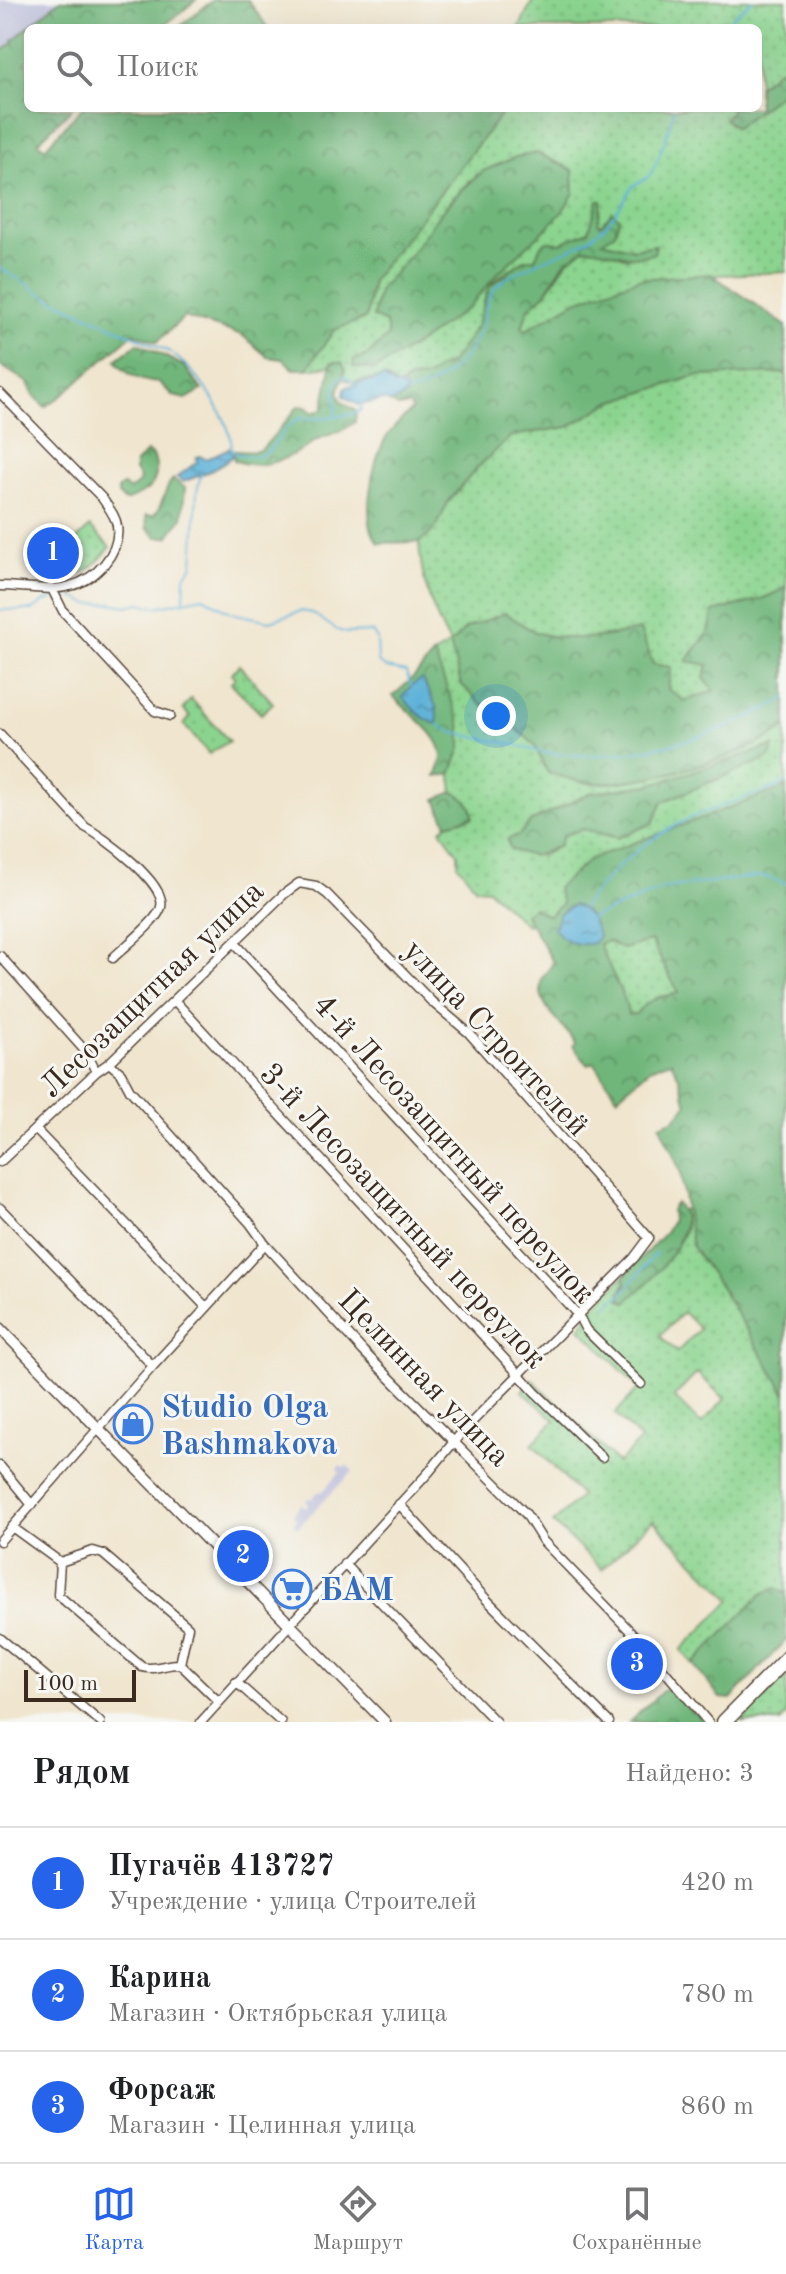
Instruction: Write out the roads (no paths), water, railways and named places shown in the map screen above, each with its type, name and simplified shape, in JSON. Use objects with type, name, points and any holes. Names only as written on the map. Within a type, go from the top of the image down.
[{"type":"highway","points":[[724,1722],[786,1659]]},
{"type":"street","points":[[0,393],[102,498],[117,526],[112,553],[96,572],[73,586],[0,586]]},
{"type":"street","points":[[51,587],[63,611],[155,711],[170,716]]},
{"type":"street","points":[[0,734],[85,827],[133,863],[157,888],[161,898],[158,913],[113,958]]},
{"type":"street","name":"Лесозащитная улица","points":[[0,1162],[299,883]]},
{"type":"street","name":"улица Строителей","points":[[299,883],[316,886],[327,894],[432,1002],[469,1033],[649,1238],[634,1258],[578,1315]]},
{"type":"street","name":"4-й Лесозащитный переулок","points":[[235,943],[578,1315],[586,1330],[641,1384]]},
{"type":"street","points":[[0,956],[87,1053],[96,1072]]},
{"type":"street","name":"3-й Лесозащитный переулок","points":[[175,1001],[519,1375],[602,1457]]},
{"type":"street","name":"Целинная улица","points":[[109,1063],[121,1073],[130,1090],[250,1223],[265,1244],[363,1351],[526,1514],[543,1541],[634,1635],[708,1722]]},
{"type":"street","points":[[36,1130],[206,1307]]},
{"type":"street","points":[[0,1208],[153,1366]]},
{"type":"street","points":[[0,1541],[265,1244]]},
{"type":"street","points":[[202,1722],[453,1442],[578,1315]]},
{"type":"street","points":[[0,1328],[385,1722]]},
{"type":"street","points":[[0,1466],[32,1505]]},
{"type":"street","points":[[399,1504],[486,1599],[609,1722]]},
{"type":"street","points":[[12,1527],[60,1562]]},
{"type":"street","points":[[60,1562],[93,1551],[103,1554],[188,1627],[180,1664]]},
{"type":"street","points":[[60,1562],[58,1595],[142,1667],[152,1670],[170,1663],[180,1664],[218,1701]]},
{"type":"street","points":[[344,1564],[496,1722]]},
{"type":"street","points":[[0,1638],[100,1722]]},
{"type":"street","points":[[236,1682],[281,1722]]},
{"type":"water","points":[[383,377],[394,385],[404,387],[406,396],[391,403],[384,400],[358,405],[344,396],[345,388]]},
{"type":"water","points":[[229,448],[233,456],[212,470],[183,482],[177,477],[197,462],[199,456],[206,459]]},
{"type":"water","points":[[422,679],[436,706],[438,724],[423,717],[402,697]]},
{"type":"water","points":[[573,905],[583,910],[592,921],[598,936],[594,943],[571,942],[554,928],[559,914]]},
{"type":"waterway","points":[[725,24],[752,0]]},
{"type":"waterway","points":[[407,393],[432,385],[462,361],[476,339],[490,296],[499,284],[582,243],[604,227],[632,187],[652,171],[673,112]]},
{"type":"waterway","points":[[0,268],[49,298],[170,352],[191,371],[211,396],[226,425],[232,452],[257,456],[272,447],[283,432],[300,418],[352,414],[359,412],[363,404]]},
{"type":"waterway","points":[[336,414],[336,384],[344,376],[354,382]]},
{"type":"waterway","points":[[184,599],[185,576],[193,565],[197,491],[201,475]]},
{"type":"waterway","points":[[61,598],[72,597],[88,604],[127,606],[140,603],[156,607],[203,597],[232,613],[270,621],[301,611],[312,613],[337,630],[347,633],[372,632],[377,639],[378,662],[387,668],[406,672],[411,686]]},
{"type":"waterway","points":[[0,610],[33,610],[53,599]]},
{"type":"waterway","points":[[438,724],[451,732],[544,752],[610,754],[640,751],[701,736],[786,698]]},
{"type":"waterway","points":[[582,908],[628,858],[656,837],[710,810],[786,783]]},
{"type":"waterway","points":[[591,918],[665,888],[763,876],[786,884]]},
{"type":"waterway","points":[[606,1306],[622,1294],[656,1253]]},
{"type":"place","name":"Пугачёв 413727","points":[[53,553]]},
{"type":"place","name":"Studio Olga Bashmakova","points":[[133,1424]]},
{"type":"place","name":"Карина","points":[[243,1556]]},
{"type":"place","name":"БАМ","points":[[292,1589]]},
{"type":"place","name":"Форсаж","points":[[637,1664]]}]
